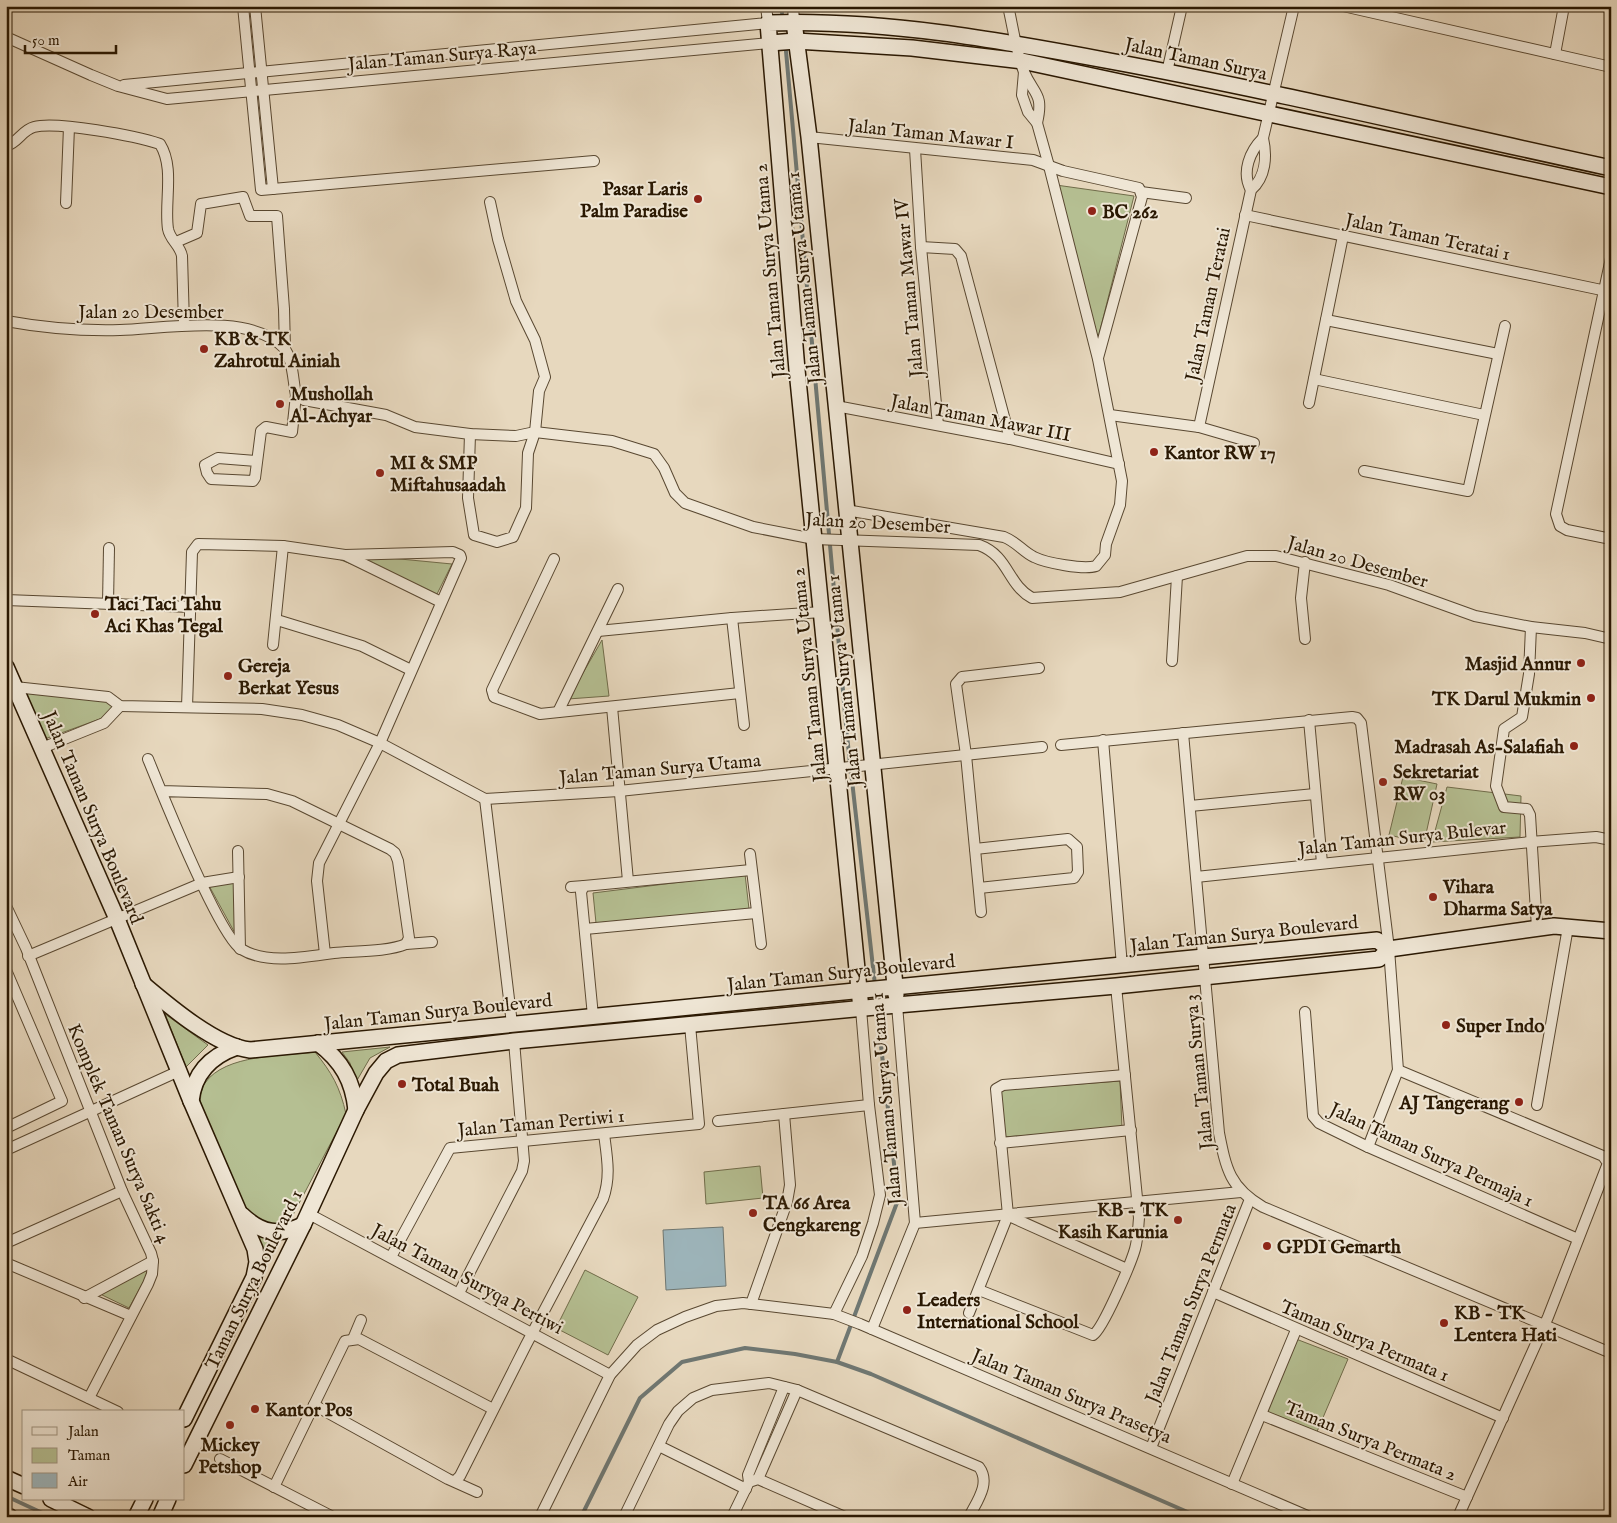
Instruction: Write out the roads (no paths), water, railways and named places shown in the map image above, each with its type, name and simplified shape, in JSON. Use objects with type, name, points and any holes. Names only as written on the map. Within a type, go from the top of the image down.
[{"type":"street","points":[[243,6],[261,190],[594,161]]},
{"type":"street","points":[[255,6],[273,189]]},
{"type":"street","points":[[766,6],[768,23]]},
{"type":"street","points":[[793,6],[794,22]]},
{"type":"street","points":[[1008,6],[1023,66],[1037,91],[1041,107],[1037,123]]},
{"type":"street","points":[[1167,72],[1182,6]]},
{"type":"street","name":"Jalan Taman Teratai","points":[[1199,427],[1250,190],[1246,181],[1248,165],[1252,149],[1262,138],[1294,6]]},
{"type":"street","points":[[1343,6],[1611,67]]},
{"type":"street","points":[[1554,54],[1564,6]]},
{"type":"street","name":"Jalan Taman Surya","points":[[768,23],[794,22],[913,29],[1017,44],[1274,94],[1611,168]]},
{"type":"street","name":"Jalan Taman Surya Utama 1","points":[[794,22],[809,137],[846,510],[846,540],[915,1223],[872,1329]]},
{"type":"street","name":"Jalan Taman Surya Raya","points":[[118,86],[298,67],[768,23]]},
{"type":"street","name":"Jalan Taman Surya Utama 2","points":[[768,23],[796,362],[819,539],[822,612],[842,769],[866,1008],[868,1105],[880,1196],[878,1209],[862,1256],[839,1316]]},
{"type":"street","name":"Jalan Taman Surya Raya","points":[[6,37],[118,86],[167,99],[770,43]]},
{"type":"street","name":"Jalan Taman Surya","points":[[770,43],[796,40],[912,48],[1023,66],[1268,114],[1611,187]]},
{"type":"street","points":[[6,44],[28,46]]},
{"type":"street","points":[[517,47],[519,66]]},
{"type":"street","points":[[846,510],[1004,538],[1019,544],[1036,558],[1091,567],[1103,559],[1106,544],[1120,505],[1122,481],[1098,359],[1049,166],[1037,123],[1028,112],[1022,95],[1023,66]]},
{"type":"street","points":[[298,67],[301,86]]},
{"type":"street","points":[[6,146],[13,144],[21,134],[35,126],[94,129],[160,144],[168,177],[166,210],[169,232],[181,249],[182,256],[184,324]]},
{"type":"street","points":[[66,203],[69,127]]},
{"type":"street","name":"Jalan Taman Mawar I","points":[[809,137],[1033,160],[1049,166],[1135,186],[1141,192],[1186,198]]},
{"type":"street","name":"Jalan Taman Teratai","points":[[1250,190],[1259,182],[1263,169],[1266,152],[1262,138]]},
{"type":"street","name":"Jalan Taman Mawar IV","points":[[915,149],[920,247],[938,425]]},
{"type":"street","points":[[1098,359],[1142,197],[1141,192]]},
{"type":"street","points":[[176,242],[198,233],[201,204],[243,196],[250,216],[276,216],[284,309],[285,349],[289,358],[296,395],[292,432],[263,428],[255,478],[253,481],[211,479],[205,469],[205,465],[213,459],[257,461]]},
{"type":"street","points":[[470,434],[468,498],[474,535],[497,542],[513,537],[526,508],[528,453],[535,432],[539,391],[544,377],[535,340],[516,301],[498,239],[490,202]]},
{"type":"street","name":"Jalan Taman Teratai 1","points":[[1245,215],[1607,292]]},
{"type":"street","points":[[1310,403],[1343,236]]},
{"type":"street","points":[[920,247],[955,249],[961,256],[1010,439]]},
{"type":"street","points":[[1611,258],[1607,292],[1556,514],[1560,526],[1567,530],[1611,539]]},
{"type":"street","points":[[1326,320],[1498,354]]},
{"type":"street","name":"Jalan 20 Desember","points":[[6,321],[54,328],[121,330],[184,324],[241,329],[274,340],[285,349]]},
{"type":"street","points":[[1364,471],[1466,492],[1505,326]]},
{"type":"street","points":[[1314,379],[1484,414]]},
{"type":"street","name":"Jalan 20 Desember","points":[[296,395],[304,400],[386,415],[415,427],[470,434],[516,436],[535,432],[612,441],[654,454],[664,468],[674,494],[685,503],[753,527],[819,539],[979,545],[991,549],[1000,558],[1021,591],[1032,598],[1120,592],[1247,556],[1276,556],[1390,585],[1475,616],[1531,627],[1585,633],[1611,639]]},
{"type":"street","name":"Jalan Taman Mawar III","points":[[836,406],[1010,439],[1119,464]]},
{"type":"street","points":[[1110,415],[1199,427],[1254,443]]},
{"type":"street","points":[[186,707],[192,552],[198,544],[283,546],[345,555],[458,552],[461,558],[440,602],[380,743],[319,863],[317,873],[325,954]]},
{"type":"street","points":[[273,645],[283,546]]},
{"type":"street","points":[[108,604],[109,548]]},
{"type":"street","points":[[345,555],[440,602]]},
{"type":"street","points":[[554,559],[491,694],[494,697],[540,714],[740,693]]},
{"type":"street","points":[[1305,562],[1301,598],[1301,616],[1305,639]]},
{"type":"street","points":[[1172,661],[1177,576]]},
{"type":"street","points":[[558,712],[618,589]]},
{"type":"street","points":[[6,600],[191,606]]},
{"type":"street","points":[[598,631],[732,618],[822,612]]},
{"type":"street","points":[[732,618],[744,725]]},
{"type":"street","points":[[277,620],[362,646],[411,670]]},
{"type":"street","points":[[1531,627],[1529,674],[1522,717],[1504,730],[1496,786],[1504,808],[1527,809],[1530,815],[1530,842],[1537,928]]},
{"type":"street","name":"Jalan Taman Surya Boulevard","points":[[6,667],[116,919],[190,1101]]},
{"type":"street","points":[[981,912],[966,755],[956,684],[962,677],[1039,668]]},
{"type":"street","points":[[15,687],[108,697],[120,706],[262,709],[302,715],[338,725],[380,743],[485,799],[512,1024]]},
{"type":"street","points":[[42,748],[104,722],[120,706]]},
{"type":"street","points":[[612,707],[628,881]]},
{"type":"street","points":[[1061,745],[1352,716],[1357,718],[1361,724],[1389,949],[1398,1070],[1368,1147]]},
{"type":"street","points":[[1309,720],[1322,863]]},
{"type":"street","points":[[1183,733],[1204,958]]},
{"type":"street","points":[[1103,740],[1122,966]]},
{"type":"street","name":"Jalan Taman Surya Utama","points":[[485,799],[619,791],[869,767],[1042,747]]},
{"type":"street","points":[[148,760],[202,883],[228,936],[240,949],[264,958],[325,954],[432,942]]},
{"type":"street","points":[[161,791],[267,794],[292,801],[395,853],[409,938],[406,944]]},
{"type":"street","points":[[1190,806],[1315,794]]},
{"type":"street","name":"Jalan Taman Surya Bulevar","points":[[1196,877],[1530,842],[1596,837],[1611,840]]},
{"type":"street","points":[[975,849],[1068,839],[1076,846],[1078,872],[1074,878],[978,888]]},
{"type":"street","points":[[238,851],[240,949]]},
{"type":"street","points":[[750,854],[761,944]]},
{"type":"street","points":[[571,887],[751,870]]},
{"type":"street","points":[[28,956],[202,883],[239,878]]},
{"type":"street","points":[[587,886],[581,892],[593,1016]]},
{"type":"street","name":"Komplek Taman Surya Sakti 4","points":[[6,906],[28,956],[122,1191],[153,1261],[152,1274],[89,1398]]},
{"type":"street","points":[[585,929],[756,913]]},
{"type":"street","points":[[1389,949],[1537,928],[1568,927],[1611,931]]},
{"type":"street","points":[[1537,1105],[1568,927]]},
{"type":"street","name":"Jalan Taman Surya Boulevard","points":[[143,984],[184,1017],[237,1047],[257,1050],[890,986],[1122,966],[1377,940],[1389,949],[1379,959],[1116,986],[514,1041],[398,1055],[386,1061],[376,1073],[356,1110]]},
{"type":"street","name":"Jalan Taman Surya 3","points":[[1204,958],[1219,1133],[1226,1168],[1241,1192],[1250,1199],[1546,1322],[1557,1331],[1611,1353]]},
{"type":"street","points":[[6,970],[62,1101],[6,1128]]},
{"type":"street","points":[[1089,1345],[1093,1335],[1100,1327],[1127,1269],[1138,1237],[1138,1202],[1116,986]]},
{"type":"street","name":"Jalan Taman Surya Permaja 1","points":[[1305,1012],[1313,1116],[1320,1123],[1368,1147],[1578,1240]]},
{"type":"street","name":"Jalan Taman Pertiwi 1","points":[[391,1257],[450,1148],[700,1124],[690,1025]]},
{"type":"street","points":[[459,1293],[522,1170],[522,1141],[514,1041]]},
{"type":"street","points":[[318,1043],[333,1055],[348,1075],[353,1089],[356,1110]]},
{"type":"street","points":[[190,1101],[195,1080],[204,1067],[216,1057],[237,1047]]},
{"type":"street","points":[[1398,1070],[1603,1156],[1608,1164],[1546,1322],[1458,1517]]},
{"type":"street","points":[[6,1150],[179,1071]]},
{"type":"street","points":[[968,1314],[1008,1215],[1000,1143],[998,1084],[1125,1076]]},
{"type":"street","name":"Taman Surya Boulevard 1","points":[[185,1417],[256,1271],[255,1249],[190,1101]]},
{"type":"street","points":[[718,1121],[868,1105]]},
{"type":"street","name":"Taman Surya Boulevard 1","points":[[185,1460],[188,1445],[306,1219],[356,1110]]},
{"type":"street","points":[[751,1304],[787,1202],[790,1185],[784,1114]]},
{"type":"street","points":[[1000,1143],[1131,1130]]},
{"type":"street","points":[[455,1481],[460,1476],[605,1192],[609,1171],[604,1134]]},
{"type":"street","points":[[6,1242],[122,1191]]},
{"type":"street","points":[[915,1223],[1241,1192]]},
{"type":"street","name":"Jalan Taman Surya Permata","points":[[1151,1448],[1250,1199]]},
{"type":"street","points":[[241,1214],[256,1227],[270,1232],[284,1233],[306,1219]]},
{"type":"street","points":[[1008,1215],[1127,1269]]},
{"type":"street","name":"Jalan Taman Suryqa Pertiwi","points":[[306,1219],[391,1257],[533,1331],[610,1374]]},
{"type":"street","points":[[84,1298],[153,1261]]},
{"type":"street","points":[[6,1263],[84,1298],[131,1316]]},
{"type":"street","points":[[979,1290],[1093,1335]]},
{"type":"street","name":"Taman Surya Permata 1","points":[[1213,1292],[1296,1330],[1503,1418]]},
{"type":"street","name":"Jalan Taman Surya Prasetya","points":[[540,1517],[610,1374],[637,1346],[657,1330],[685,1317],[716,1306],[751,1304],[839,1316],[860,1324],[1310,1517]]},
{"type":"street","points":[[353,1339],[361,1320]]},
{"type":"street","points":[[1232,1484],[1296,1330]]},
{"type":"street","points":[[274,1487],[343,1343],[353,1339],[359,1339],[493,1409]]},
{"type":"street","points":[[6,1359],[114,1410]]},
{"type":"street","points":[[624,1517],[678,1411],[693,1398],[712,1390],[769,1383],[798,1390],[979,1467],[985,1474],[985,1484],[969,1517]]},
{"type":"street","points":[[751,1483],[748,1475],[784,1387]]},
{"type":"street","points":[[732,1517],[798,1390]]},
{"type":"street","points":[[314,1405],[448,1479],[477,1492]]},
{"type":"street","name":"Taman Surya Permata 2","points":[[1262,1415],[1467,1497]]},
{"type":"street","points":[[659,1446],[751,1483],[844,1517]]},
{"type":"street","points":[[220,1459],[333,1517]]},
{"type":"street","points":[[6,1478],[22,1485]]},
{"type":"street","points":[[53,1500],[88,1517]]},
{"type":"street","points":[[136,1517],[144,1500]]},
{"type":"street","points":[[160,1517],[168,1500]]},
{"type":"street","points":[[6,1515],[10,1517]]},
{"type":"water","points":[[723,1227],[726,1286],[666,1290],[663,1230]]},
{"type":"waterway","points":[[781,6],[782,13]]},
{"type":"waterway","points":[[786,51],[847,736],[875,985]]},
{"type":"waterway","points":[[837,1362],[898,1200],[877,1009]]},
{"type":"waterway","points":[[581,1517],[640,1398],[682,1362],[745,1348],[795,1354],[837,1362],[871,1374],[1199,1517]]},
{"type":"waterway","points":[[6,1496],[51,1517]]},
{"type":"place","name":"Pasar Laris Palm Paradise","points":[[698,199]]},
{"type":"place","name":"BC 262","points":[[1092,211]]},
{"type":"place","name":"KB & TK Zahrotul Ainiah","points":[[204,349]]},
{"type":"place","name":"Mushollah Al-Achyar","points":[[280,404]]},
{"type":"place","name":"Kantor RW 17","points":[[1154,452]]},
{"type":"place","name":"MI & SMP Miftahusaadah","points":[[380,473]]},
{"type":"place","name":"Taci Taci Tahu Aci Khas Tegal","points":[[95,614]]},
{"type":"place","name":"Masjid Annur","points":[[1581,663]]},
{"type":"place","name":"Gereja Berkat Yesus","points":[[228,676]]},
{"type":"place","name":"TK Darul Mukmin","points":[[1591,698]]},
{"type":"place","name":"Madrasah As-Salafiah","points":[[1574,746]]},
{"type":"place","name":"Sekretariat RW 03","points":[[1383,782]]},
{"type":"place","name":"Vihara Dharma Satya","points":[[1433,897]]},
{"type":"place","name":"Super Indo","points":[[1446,1025]]},
{"type":"place","name":"Total Buah","points":[[402,1084]]},
{"type":"place","name":"AJ Tangerang","points":[[1519,1102]]},
{"type":"place","name":"TA 66 Area Cengkareng","points":[[753,1213]]},
{"type":"place","name":"KB - TK Kasih Karunia","points":[[1178,1220]]},
{"type":"place","name":"GPDI Gemarth","points":[[1267,1246]]},
{"type":"place","name":"Leaders International School","points":[[907,1310]]},
{"type":"place","name":"KB - TK Lentera Hati","points":[[1444,1323]]},
{"type":"place","name":"Kantor Pos","points":[[255,1409]]},
{"type":"place","name":"Mickey Petshop","points":[[230,1425]]}]
